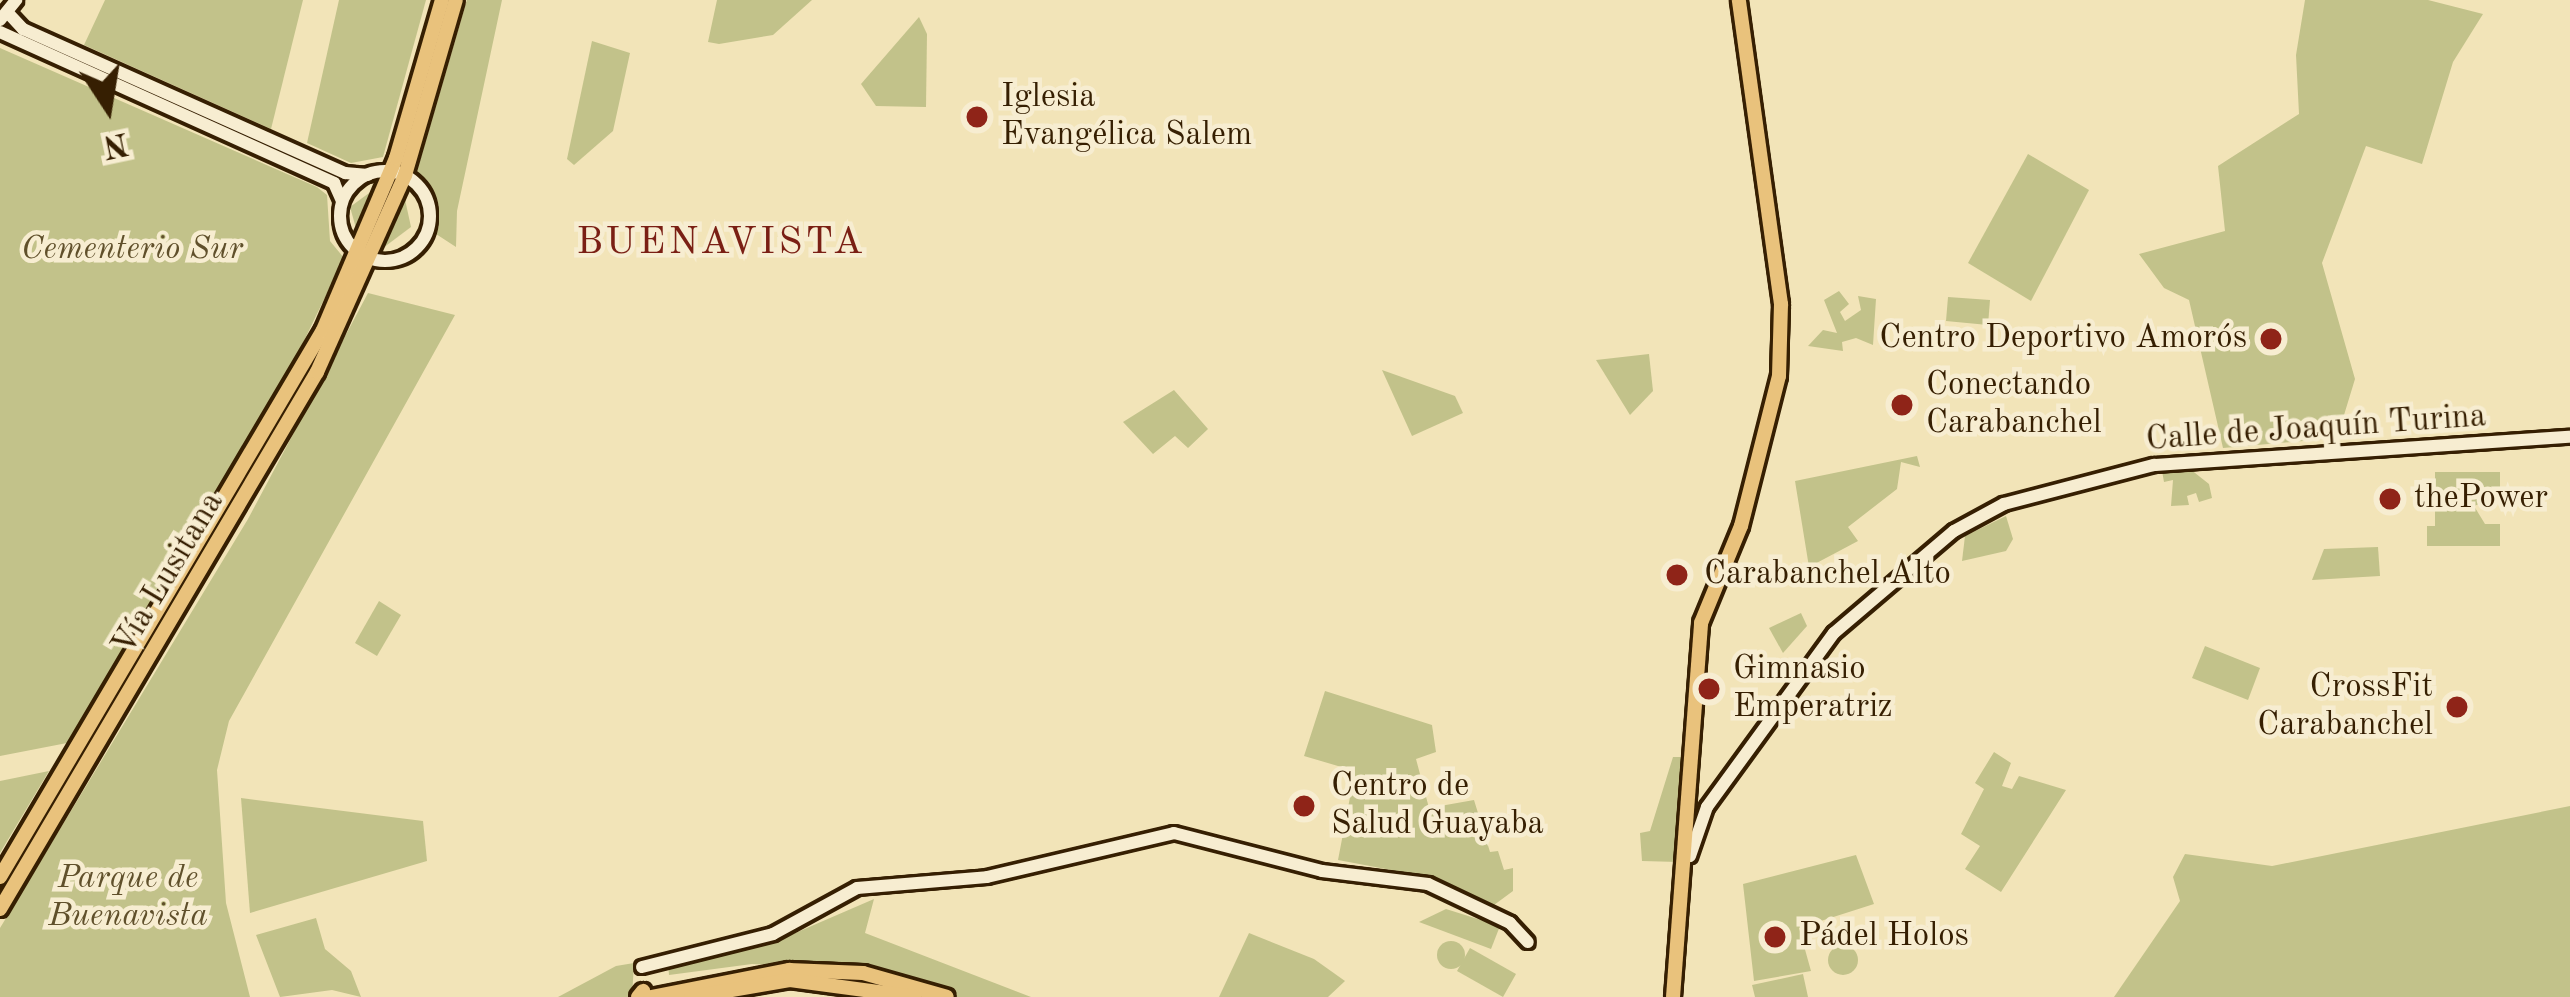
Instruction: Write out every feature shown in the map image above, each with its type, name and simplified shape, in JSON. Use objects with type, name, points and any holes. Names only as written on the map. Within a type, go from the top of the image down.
[{"type":"main road","points":[[398,173],[442,0]]},
{"type":"main road","points":[[365,257],[456,0]]},
{"type":"main road","points":[[1673,997],[1690,856],[1689,799],[1701,623],[1741,526],[1779,376],[1781,304],[1739,0]]},
{"type":"main road","name":"Vía Lusitana","points":[[0,877],[263,438],[365,257]]},
{"type":"main road","name":"Vía Lusitana","points":[[0,909],[257,482],[365,257]]},
{"type":"main road","points":[[669,981],[696,993],[757,971],[830,970],[947,997]]},
{"type":"main road","points":[[644,995],[828,980],[915,997]]},
{"type":"street","points":[[0,32],[334,183],[343,201],[343,232],[365,257],[400,260],[424,240],[428,201],[398,173],[345,173],[20,28],[4,17],[16,0]]},
{"type":"street","points":[[343,201],[368,175]]},
{"type":"street","name":"Calle de Joaquín Turina","points":[[1690,856],[1707,807],[1834,633],[1954,531],[2004,504],[2154,465],[2570,441]]},
{"type":"street","points":[[642,967],[773,934],[857,888],[987,877],[1148,835],[1178,834],[1320,871],[1428,884],[1524,938]]},
{"type":"green space","points":[[105,0],[303,0],[271,129],[84,45]]},
{"type":"green space","points":[[339,0],[426,0],[383,157],[351,163],[307,143]]},
{"type":"green space","points":[[467,0],[502,0],[457,211],[456,247],[436,234],[436,204],[417,171]]},
{"type":"green space","points":[[717,0],[812,0],[773,35],[719,44],[708,42]]},
{"type":"green space","points":[[2305,0],[2428,0],[2483,14],[2453,62],[2422,164],[2366,146],[2322,263],[2355,379],[2337,438],[2223,448],[2189,300],[2164,288],[2139,254],[2225,231],[2218,166],[2299,114],[2296,55]]},
{"type":"green space","points":[[919,17],[927,34],[926,107],[876,106],[861,84]]},
{"type":"green space","points":[[592,41],[630,53],[613,131],[574,165],[567,159]]},
{"type":"green space","name":"Cementerio Sur","points":[[0,48],[317,187],[327,195],[330,241],[344,258],[286,378],[67,743],[0,756]]},
{"type":"green space","points":[[2028,154],[2089,190],[2031,301],[1968,263]]},
{"type":"green space","points":[[380,185],[359,239],[350,207]]},
{"type":"green space","points":[[403,196],[411,227],[383,248]]},
{"type":"green space","points":[[1839,291],[1849,304],[1840,312],[1845,321],[1861,310],[1858,296],[1876,299],[1873,345],[1856,338],[1842,342],[1843,351],[1808,346],[1823,330],[1837,333],[1824,300]]},
{"type":"green space","name":"Parque de Buenavista","points":[[368,293],[455,315],[229,721],[217,770],[226,903],[250,997],[0,997],[0,928],[248,519]]},
{"type":"green space","points":[[1948,297],[1990,300],[1988,325],[1946,321]]},
{"type":"green space","points":[[1649,354],[1653,391],[1630,415],[1596,360]]},
{"type":"green space","points":[[1382,370],[1455,396],[1463,413],[1412,436]]},
{"type":"green space","points":[[1174,390],[1208,429],[1188,448],[1175,436],[1153,454],[1123,422]]},
{"type":"green space","points":[[1917,456],[1920,467],[1901,462],[1897,489],[1848,527],[1858,541],[1809,567],[1795,481]]},
{"type":"green space","points":[[2190,469],[2209,484],[2212,498],[2199,502],[2196,493],[2187,496],[2189,505],[2171,506],[2173,480],[2164,482],[2162,471]]},
{"type":"green space","points":[[2435,472],[2500,472],[2500,496],[2474,506],[2485,524],[2500,524],[2500,546],[2427,546],[2427,526],[2435,526]]},
{"type":"green space","points":[[2006,516],[2013,539],[2006,551],[1962,561],[1965,536]]},
{"type":"green space","points":[[2378,547],[2380,576],[2312,580],[2324,549]]},
{"type":"green space","points":[[379,601],[401,615],[377,656],[355,643]]},
{"type":"green space","points":[[1801,613],[1807,626],[1783,653],[1769,628]]},
{"type":"green space","points":[[2205,646],[2260,668],[2248,700],[2192,678]]},
{"type":"green space","points":[[1325,691],[1432,725],[1436,752],[1416,759],[1429,808],[1474,800],[1490,852],[1498,851],[1504,870],[1513,868],[1513,891],[1494,905],[1439,879],[1338,860],[1355,771],[1304,756]]},
{"type":"green space","points":[[1994,752],[2011,763],[2002,786],[2012,789],[2019,776],[2066,790],[2001,892],[1965,869],[1980,846],[1961,834],[1984,789],[1975,783]]},
{"type":"green space","points":[[1673,757],[1684,757],[1679,862],[1642,861],[1640,833],[1650,831]]},
{"type":"green space","points":[[49,771],[0,853],[0,781]]},
{"type":"green space","points":[[241,798],[423,821],[427,861],[250,913]]},
{"type":"green space","points":[[2570,806],[2570,997],[2114,997],[2180,901],[2173,877],[2185,854],[2272,866]]},
{"type":"green space","points":[[1856,855],[1874,904],[1799,928],[1811,971],[1754,981],[1743,884]]},
{"type":"green space","points":[[874,899],[865,933],[1031,997],[956,997],[876,970],[752,964],[669,975],[668,962],[793,934]]},
{"type":"green space","points":[[1446,909],[1500,926],[1491,949],[1419,922]]},
{"type":"green space","points":[[316,918],[325,949],[351,971],[361,997],[332,990],[280,997],[256,935]]},
{"type":"green space","points":[[1249,933],[1314,959],[1345,981],[1328,997],[1219,997]]},
{"type":"green space","points":[[1451,941],[1461,945],[1465,955],[1461,965],[1451,969],[1441,965],[1437,955],[1441,945]]},
{"type":"green space","points":[[1843,945],[1854,949],[1858,960],[1854,971],[1843,975],[1832,971],[1828,960],[1832,949]]},
{"type":"green space","points":[[1470,948],[1516,974],[1503,997],[1457,971]]},
{"type":"green space","points":[[634,963],[632,997],[558,997],[616,966]]},
{"type":"green space","points":[[1803,974],[1808,997],[1755,997],[1752,985]]},
{"type":"place","name":"Iglesia Evangélica Salem","points":[[977,117]]},
{"type":"place","name":"Centro Deportivo Amorós","points":[[2271,339]]},
{"type":"place","name":"Conectando Carabanchel","points":[[1902,405]]},
{"type":"place","name":"thePower","points":[[2390,499]]},
{"type":"place","name":"Carabanchel Alto","points":[[1677,575]]},
{"type":"place","name":"Gimnasio Emperatriz","points":[[1709,689]]},
{"type":"place","name":"CrossFit Carabanchel","points":[[2457,707]]},
{"type":"place","name":"Centro de Salud Guayaba","points":[[1304,806]]},
{"type":"place","name":"Pádel Holos","points":[[1775,937]]},
{"type":"district","name":"BUENAVISTA","points":[[721,243]]}]
